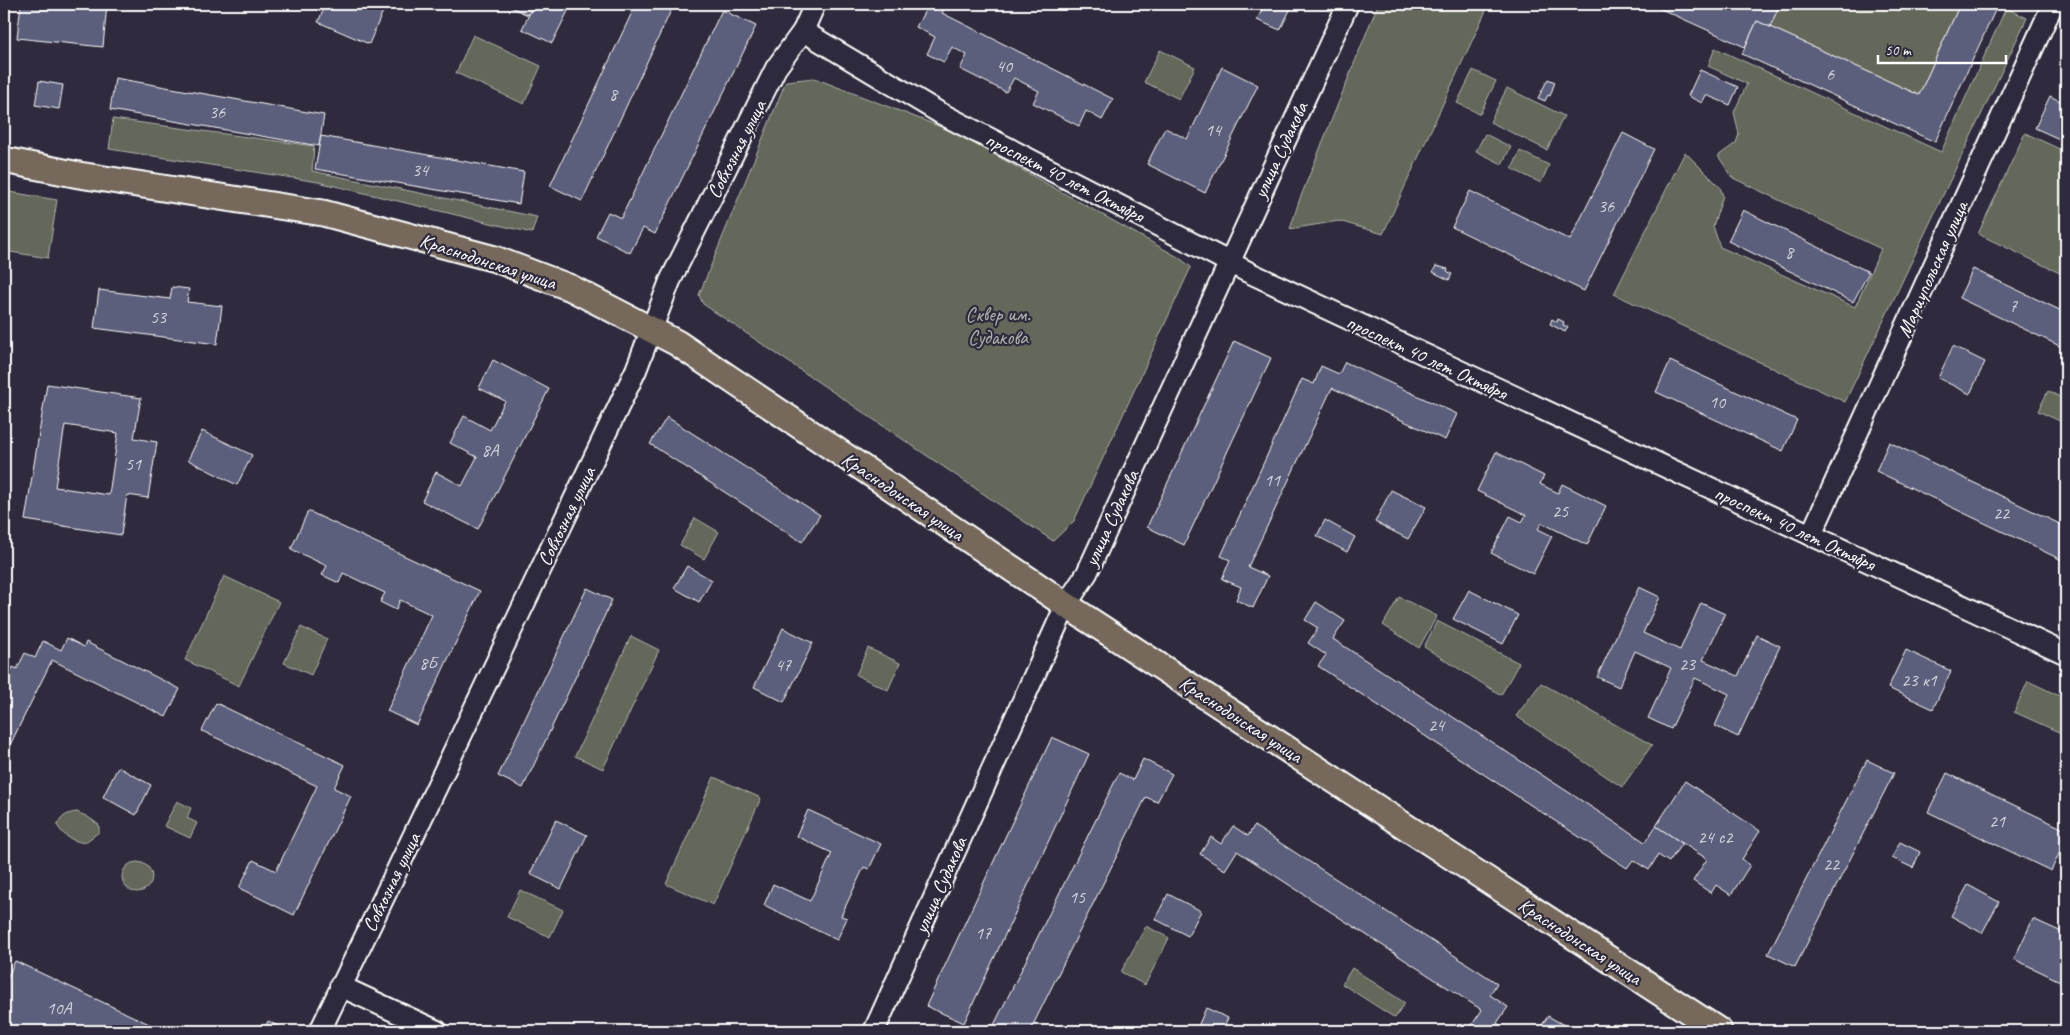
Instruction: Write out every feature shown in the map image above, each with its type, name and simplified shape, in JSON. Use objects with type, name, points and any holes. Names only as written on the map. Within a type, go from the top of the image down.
[{"type":"main road","name":"Краснодонская улица","points":[[4,160],[333,216],[495,259],[571,288],[677,343],[1066,605],[1719,1031]]},
{"type":"street","name":"Совхозная улица","points":[[320,1031],[636,370],[670,282],[776,68],[803,31],[814,4]]},
{"type":"street","name":"улица Судакова","points":[[874,1031],[1066,605],[1091,564],[1228,261],[1348,4]]},
{"type":"street","name":"Мариупольская улица","points":[[1811,535],[2053,4]]},
{"type":"street","name":"проспект 40 лет Октября","points":[[803,31],[940,113],[1228,261],[1496,389],[2066,654]]},
{"type":"street","points":[[340,986],[438,1031]]},
{"type":"green space","points":[[1378,4],[1489,4],[1383,234],[1339,221],[1290,229],[1299,201]]},
{"type":"green space","points":[[1779,4],[1960,4],[1919,95],[1770,27]]},
{"type":"green space","points":[[2006,8],[2027,18],[1845,402],[1614,294],[1685,152],[1720,187],[1723,196],[1713,226],[1720,247],[1855,307],[1881,249],[1733,178],[1718,156],[1736,143],[1739,134],[1734,112],[1747,84],[1708,66],[1715,48],[1941,152]]},
{"type":"green space","points":[[473,35],[541,66],[524,104],[456,73]]},
{"type":"green space","points":[[1160,50],[1195,67],[1179,99],[1144,82]]},
{"type":"green space","points":[[1473,70],[1496,81],[1480,114],[1457,103]]},
{"type":"green space","name":"Сквер им. Судакова","points":[[814,78],[954,132],[1178,257],[1191,267],[1074,521],[1053,541],[703,304],[699,295],[786,81]]},
{"type":"green space","points":[[1507,88],[1564,116],[1547,150],[1490,122]]},
{"type":"green space","points":[[113,119],[314,146],[312,171],[537,217],[532,233],[318,182],[109,149]]},
{"type":"green space","points":[[2025,133],[2066,152],[2066,276],[1978,234]]},
{"type":"green space","points":[[1485,134],[1511,147],[1502,164],[1476,151]]},
{"type":"green space","points":[[1520,151],[1549,165],[1541,183],[1512,169]]},
{"type":"green space","points":[[4,191],[57,200],[48,258],[4,251]]},
{"type":"green space","points":[[2048,391],[2066,400],[2066,424],[2038,411]]},
{"type":"green space","points":[[695,518],[719,532],[704,559],[680,545]]},
{"type":"green space","points":[[224,576],[279,602],[239,686],[185,660]]},
{"type":"green space","points":[[1399,597],[1437,616],[1419,648],[1383,625]]},
{"type":"green space","points":[[1437,621],[1519,663],[1501,695],[1424,647]]},
{"type":"green space","points":[[301,627],[327,639],[311,675],[284,663]]},
{"type":"green space","points":[[631,636],[659,650],[603,769],[575,756]]},
{"type":"green space","points":[[868,648],[900,663],[888,690],[856,675]]},
{"type":"green space","points":[[2028,681],[2066,699],[2066,722],[2061,733],[2014,712]]},
{"type":"green space","points":[[1541,683],[1652,745],[1622,787],[1516,716]]},
{"type":"green space","points":[[714,777],[761,798],[713,905],[666,884]]},
{"type":"green space","points":[[177,801],[191,808],[187,818],[197,823],[190,838],[164,826]]},
{"type":"green space","points":[[77,812],[99,825],[99,832],[84,843],[68,837],[57,825],[65,816]]},
{"type":"green space","points":[[137,862],[148,866],[152,877],[148,888],[137,892],[126,888],[122,877],[126,866]]},
{"type":"green space","points":[[520,890],[563,910],[550,937],[507,917]]},
{"type":"green space","points":[[1146,926],[1169,938],[1145,985],[1121,972]]},
{"type":"green space","points":[[1352,968],[1405,1003],[1395,1018],[1342,984]]},
{"type":"building","points":[[21,4],[107,4],[103,47],[17,38]]},
{"type":"building","points":[[141,4],[159,4],[159,9],[140,7]]},
{"type":"building","points":[[326,4],[366,4],[383,11],[369,44],[318,22]]},
{"type":"building","points":[[504,4],[534,4],[528,15]]},
{"type":"building","points":[[534,4],[563,4],[570,7],[552,43],[522,29]]},
{"type":"building","points":[[636,4],[674,4],[582,201],[550,186]]},
{"type":"building","points":[[924,4],[947,4],[942,13],[1113,99],[1102,120],[1086,111],[1079,126],[1033,103],[1039,91],[1014,78],[1006,92],[960,69],[967,55],[952,47],[944,62],[927,54],[935,37],[916,27],[928,5]]},
{"type":"building","points":[[1265,4],[1293,4],[1280,30],[1257,20]]},
{"type":"building","points":[[1663,4],[1780,4],[1770,27],[1757,21],[1745,47],[1661,9]]},
{"type":"building","points":[[1960,4],[1998,4],[1935,142],[1742,54],[1757,21],[1919,95]]},
{"type":"building","points":[[722,10],[756,26],[655,234],[643,228],[630,253],[596,236],[608,212],[621,218]]},
{"type":"building","points":[[1222,67],[1258,85],[1205,193],[1147,164],[1165,128],[1187,139]]},
{"type":"building","points":[[1700,70],[1738,87],[1730,105],[1706,95],[1702,103],[1688,96]]},
{"type":"building","points":[[115,78],[324,115],[319,146],[110,110]]},
{"type":"building","points":[[1548,79],[1555,82],[1550,96],[1548,95],[1545,101],[1538,98]]},
{"type":"building","points":[[39,81],[63,85],[59,109],[35,105]]},
{"type":"building","points":[[2050,96],[2066,104],[2066,142],[2035,128]]},
{"type":"building","points":[[1623,133],[1654,149],[1584,291],[1452,227],[1470,191],[1570,240]]},
{"type":"building","points":[[321,136],[524,172],[519,204],[315,169]]},
{"type":"building","points":[[1743,210],[1869,272],[1853,302],[1728,241]]},
{"type":"building","points":[[1436,266],[1448,269],[1447,271],[1452,274],[1449,280],[1433,272]]},
{"type":"building","points":[[1973,269],[2066,313],[2066,349],[1959,298]]},
{"type":"building","points":[[172,287],[189,289],[187,302],[222,306],[217,344],[94,328],[99,290],[170,299]]},
{"type":"building","points":[[1552,319],[1557,322],[1558,319],[1564,322],[1563,325],[1568,327],[1565,332],[1550,324]]},
{"type":"building","points":[[1234,341],[1271,358],[1184,545],[1147,527]]},
{"type":"building","points":[[1953,346],[1985,362],[1970,394],[1938,378]]},
{"type":"building","points":[[493,360],[549,389],[478,529],[422,501],[436,472],[462,486],[477,457],[450,443],[464,416],[490,430],[505,401],[479,388]]},
{"type":"building","points":[[1670,361],[1797,420],[1783,451],[1656,392]]},
{"type":"building","points":[[1345,362],[1457,414],[1445,440],[1332,388],[1248,567],[1268,576],[1253,608],[1236,600],[1241,587],[1222,579],[1230,560],[1221,556],[1302,379],[1314,384],[1321,366],[1339,374]]},
{"type":"building","points":[[47,384],[141,398],[134,438],[157,442],[148,498],[127,495],[121,535],[25,520]],"holes":[[[65,425],[118,433],[109,495],[55,487]]]},
{"type":"building","points":[[667,417],[820,515],[802,542],[650,444]]},
{"type":"building","points":[[202,431],[252,455],[237,485],[188,460]]},
{"type":"building","points":[[1889,442],[2066,527],[2066,562],[1876,471]]},
{"type":"building","points":[[1496,452],[1544,476],[1540,484],[1558,493],[1562,484],[1606,506],[1587,545],[1542,523],[1538,529],[1552,536],[1533,574],[1491,553],[1510,516],[1522,522],[1526,515],[1477,491]]},
{"type":"building","points":[[1391,490],[1426,507],[1408,539],[1375,522]]},
{"type":"building","points":[[308,511],[480,591],[417,725],[387,711],[432,615],[400,600],[396,610],[380,602],[385,593],[343,573],[339,583],[322,575],[327,566],[291,549]]},
{"type":"building","points":[[1325,520],[1355,537],[1347,552],[1317,536]]},
{"type":"building","points":[[687,566],[712,580],[699,602],[674,588]]},
{"type":"building","points":[[1639,587],[1660,597],[1643,633],[1680,650],[1701,603],[1725,614],[1703,660],[1738,676],[1757,635],[1780,646],[1738,737],[1715,726],[1729,694],[1695,678],[1671,729],[1648,718],[1671,668],[1635,651],[1619,687],[1597,677]]},
{"type":"building","points":[[587,588],[612,600],[523,788],[498,776]]},
{"type":"building","points":[[1469,590],[1518,615],[1503,644],[1453,619]]},
{"type":"building","points":[[1316,602],[1345,621],[1333,639],[1645,842],[1656,826],[1682,843],[1669,862],[1658,855],[1649,870],[1633,860],[1627,868],[1318,666],[1326,655],[1308,643],[1318,628],[1305,620]]},
{"type":"building","points":[[783,628],[813,643],[784,702],[754,687]]},
{"type":"building","points":[[67,638],[84,647],[86,642],[180,689],[166,717],[52,660],[4,757],[4,685],[13,667],[17,669],[25,653],[35,658],[43,641],[61,650]]},
{"type":"building","points":[[1906,650],[1951,671],[1933,709],[1888,688]]},
{"type":"building","points":[[216,703],[345,765],[334,788],[351,796],[294,915],[239,888],[253,860],[276,871],[317,786],[202,731]]},
{"type":"building","points":[[1052,737],[1089,754],[964,1023],[926,1006]]},
{"type":"building","points":[[1143,759],[1172,774],[1157,802],[1146,797],[1030,1031],[991,1031],[1119,773],[1133,780]]},
{"type":"building","points":[[1867,760],[1894,773],[1795,967],[1768,954]]},
{"type":"building","points":[[118,767],[151,785],[136,815],[103,797]]},
{"type":"building","points":[[1947,773],[2066,830],[2066,839],[2051,871],[1928,812]]},
{"type":"building","points":[[1685,781],[1760,831],[1742,859],[1750,865],[1731,895],[1716,885],[1711,893],[1693,881],[1707,859],[1656,826]]},
{"type":"building","points":[[808,810],[881,844],[869,869],[864,867],[841,916],[847,918],[837,940],[764,905],[773,884],[810,901],[832,853],[796,836]]},
{"type":"building","points":[[556,820],[587,835],[561,889],[530,874]]},
{"type":"building","points":[[1233,826],[1248,836],[1254,826],[1497,983],[1490,995],[1508,1007],[1497,1023],[1506,1029],[1504,1031],[1472,1031],[1469,1029],[1482,1010],[1237,851],[1225,870],[1200,854],[1211,837],[1221,844]]},
{"type":"building","points":[[1900,842],[1920,852],[1913,868],[1892,858]]},
{"type":"building","points":[[1968,885],[1999,902],[1982,933],[1951,916]]},
{"type":"building","points":[[1168,894],[1201,911],[1188,936],[1155,919]]},
{"type":"building","points":[[2033,919],[2066,934],[2066,984],[2014,959]]},
{"type":"building","points":[[15,961],[164,1031],[4,1031],[4,985]]},
{"type":"building","points":[[1206,1008],[1228,1018],[1222,1031],[1196,1031]]},
{"type":"building","points":[[1548,1016],[1569,1028],[1567,1031],[1538,1031]]},
{"type":"building","points":[[268,1021],[288,1031],[263,1031]]},
{"type":"building","points":[[1269,1024],[1284,1031],[1266,1031]]}]
